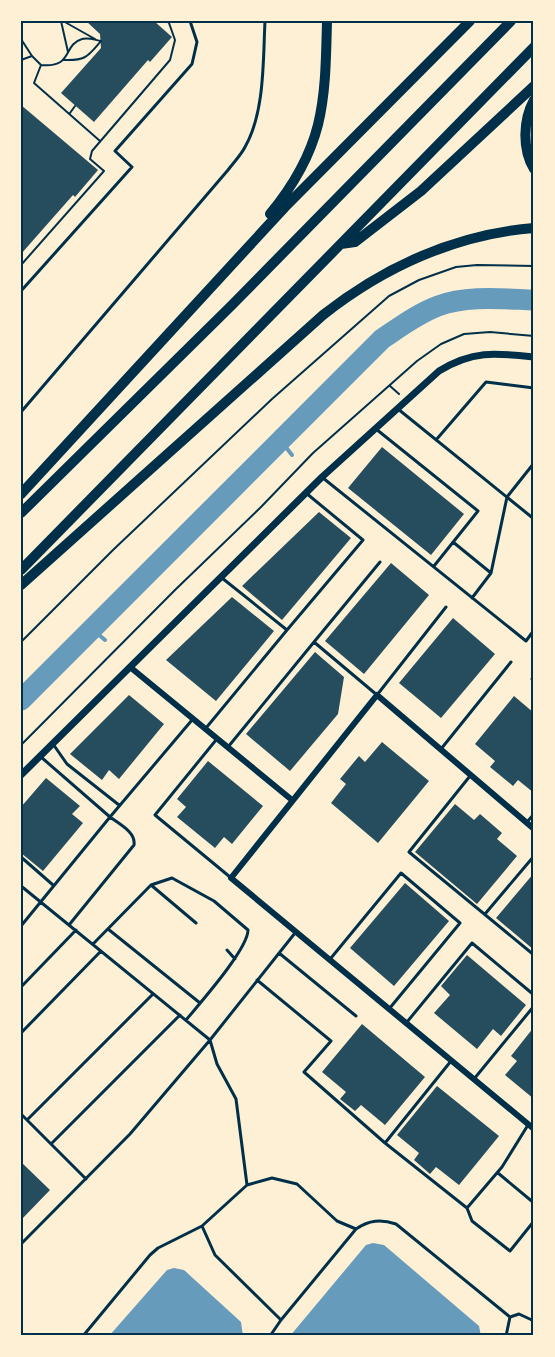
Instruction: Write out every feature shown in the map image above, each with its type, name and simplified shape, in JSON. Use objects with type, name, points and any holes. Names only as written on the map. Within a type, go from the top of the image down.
[{"type":"highway","points":[[210,287],[279,202],[302,168],[311,148],[323,102],[327,21]]},
{"type":"highway","points":[[21,494],[210,287],[335,155],[470,21]]},
{"type":"highway","points":[[21,513],[240,297],[511,21]]},
{"type":"highway","points":[[21,570],[534,47]]},
{"type":"highway","points":[[341,244],[355,242],[421,191],[534,86]]},
{"type":"highway","points":[[534,100],[526,124],[525,141],[534,169]]},
{"type":"highway","points":[[21,585],[323,315],[349,295],[375,278],[430,252],[458,242],[534,228]]},
{"type":"street","points":[[21,775],[322,477],[439,371],[456,361],[476,354],[497,353],[534,357]]},
{"type":"street","points":[[130,667],[292,800]]},
{"type":"street","points":[[531,1127],[231,878],[378,695],[534,829]]},
{"type":"lane","points":[[21,291],[132,167],[114,151],[192,64],[197,42],[190,21]]},
{"type":"lane","points":[[21,412],[246,146],[257,110],[265,21]]},
{"type":"lane","points":[[436,440],[486,382],[534,388]]},
{"type":"lane","points":[[396,408],[534,519]]},
{"type":"lane","points":[[375,428],[478,511],[433,566]]},
{"type":"lane","points":[[472,598],[491,573],[507,497],[534,463]]},
{"type":"lane","points":[[322,477],[526,641],[534,630]]},
{"type":"lane","points":[[206,729],[363,540],[306,493]]},
{"type":"lane","points":[[453,542],[491,573]]},
{"type":"lane","points":[[228,747],[381,562]]},
{"type":"lane","points":[[221,577],[287,630]]},
{"type":"lane","points":[[314,642],[378,695],[446,607]]},
{"type":"lane","points":[[441,749],[511,662]]},
{"type":"lane","points":[[21,926],[193,718]]},
{"type":"lane","points":[[218,738],[155,815],[231,878]]},
{"type":"lane","points":[[53,743],[67,764],[119,805]]},
{"type":"lane","points":[[40,756],[133,835],[135,840],[134,845],[69,925]]},
{"type":"lane","points":[[471,775],[409,852],[534,955]]},
{"type":"lane","points":[[527,823],[534,814]]},
{"type":"lane","points":[[484,914],[534,856]]},
{"type":"lane","points":[[21,857],[53,885]]},
{"type":"lane","points":[[330,960],[401,873],[460,923],[389,1009]]},
{"type":"lane","points":[[93,944],[151,885],[172,878],[214,901],[248,930],[248,935],[235,959],[186,1020]]},
{"type":"lane","points":[[151,885],[196,923]]},
{"type":"lane","points":[[21,886],[210,1040],[216,1064],[236,1098],[247,1185]]},
{"type":"lane","points":[[108,929],[200,1003]]},
{"type":"lane","points":[[21,987],[76,930]]},
{"type":"lane","points":[[21,1244],[130,1134],[210,1040],[296,932]]},
{"type":"lane","points":[[406,1023],[472,943],[534,995]]},
{"type":"lane","points":[[227,950],[235,959]]},
{"type":"lane","points":[[21,1033],[101,951]]},
{"type":"lane","points":[[279,953],[356,1016]]},
{"type":"lane","points":[[257,980],[331,1041],[304,1072],[385,1143],[467,1208],[472,1221],[510,1251],[534,1221]]},
{"type":"lane","points":[[27,1120],[153,994]]},
{"type":"lane","points":[[474,1079],[534,1006]]},
{"type":"lane","points":[[51,1144],[180,1015]]},
{"type":"lane","points":[[385,1143],[451,1060]]},
{"type":"lane","points":[[21,1114],[86,1179]]},
{"type":"lane","points":[[467,1208],[498,1173],[531,1127]]},
{"type":"lane","points":[[498,1173],[534,1203]]},
{"type":"lane","points":[[82,1336],[150,1255],[158,1248],[202,1226],[247,1185],[272,1178],[297,1184],[337,1221],[356,1229]]},
{"type":"lane","points":[[270,1336],[356,1229],[382,1219],[396,1224],[510,1317]]},
{"type":"lane","points":[[202,1226],[215,1255],[281,1320]]},
{"type":"lane","points":[[510,1317],[519,1314],[534,1321]]},
{"type":"lane","points":[[506,1336],[510,1317]]},
{"type":"path","points":[[62,21],[101,41]]},
{"type":"path","points":[[62,21],[68,52]]},
{"type":"path","points":[[21,265],[104,171],[90,159],[92,151],[170,60],[175,40],[170,23],[167,21]]},
{"type":"path","points":[[64,60],[76,42],[84,38],[101,41]]},
{"type":"path","points":[[21,39],[32,56],[41,64],[51,66],[64,60],[78,61],[89,56],[101,41]]},
{"type":"path","points":[[21,60],[32,56]]},
{"type":"path","points":[[41,64],[34,83],[100,141]]},
{"type":"path","points":[[69,113],[75,106]]},
{"type":"path","points":[[21,642],[113,550],[272,399],[389,296],[419,280],[456,267],[534,266]]},
{"type":"path","points":[[21,745],[313,453],[417,361],[441,344],[464,334],[490,332],[534,336]]},
{"type":"water","points":[[373,1243],[384,1245],[479,1326],[481,1336],[290,1336],[366,1245]]},
{"type":"water","points":[[174,1268],[184,1270],[241,1322],[243,1336],[109,1336],[167,1270]]},
{"type":"building","points":[[86,21],[154,21],[172,37],[150,62],[148,60],[94,122],[61,93],[101,48],[100,34]]},
{"type":"building","points":[[21,105],[98,170],[21,254]]},
{"type":"building","points":[[382,447],[464,514],[431,555],[348,488]]},
{"type":"building","points":[[319,512],[351,538],[282,620],[242,586]]},
{"type":"building","points":[[391,563],[429,595],[364,674],[325,641]]},
{"type":"building","points":[[232,597],[274,631],[216,701],[166,660]]},
{"type":"building","points":[[453,618],[495,654],[441,718],[399,683]]},
{"type":"building","points":[[315,652],[344,677],[338,714],[290,771],[246,734]]},
{"type":"building","points":[[129,695],[164,724],[119,779],[109,770],[102,780],[70,754]]},
{"type":"building","points":[[514,696],[534,713],[534,793],[518,780],[513,786],[490,767],[495,761],[475,744]]},
{"type":"building","points":[[382,742],[429,781],[378,843],[331,803],[346,784],[340,779],[359,756],[365,762]]},
{"type":"building","points":[[208,761],[263,806],[232,844],[224,837],[215,848],[177,817],[186,807],[177,799]]},
{"type":"building","points":[[46,778],[80,806],[72,814],[83,823],[43,871],[21,853],[21,807]]},
{"type":"building","points":[[455,804],[474,820],[480,814],[502,833],[497,839],[517,856],[477,904],[415,852]]},
{"type":"building","points":[[534,873],[534,950],[496,918]]},
{"type":"building","points":[[405,883],[449,921],[394,986],[350,948]]},
{"type":"building","points":[[467,955],[526,1005],[501,1036],[493,1029],[477,1049],[434,1013],[450,995],[441,986]]},
{"type":"building","points":[[362,1024],[425,1077],[385,1125],[361,1105],[355,1111],[340,1099],[346,1092],[322,1072]]},
{"type":"building","points":[[534,1027],[534,1099],[505,1075],[517,1061],[511,1056]]},
{"type":"building","points":[[437,1086],[499,1136],[459,1185],[436,1167],[430,1174],[414,1160],[419,1153],[397,1135]]},
{"type":"building","points":[[21,1162],[50,1190],[21,1220]]},
{"type":"waterway","points":[[21,700],[382,339],[423,313],[449,303],[485,298],[534,300]]},
{"type":"waterway","points":[[281,441],[292,455]]},
{"type":"waterway","points":[[92,629],[105,640]]}]
